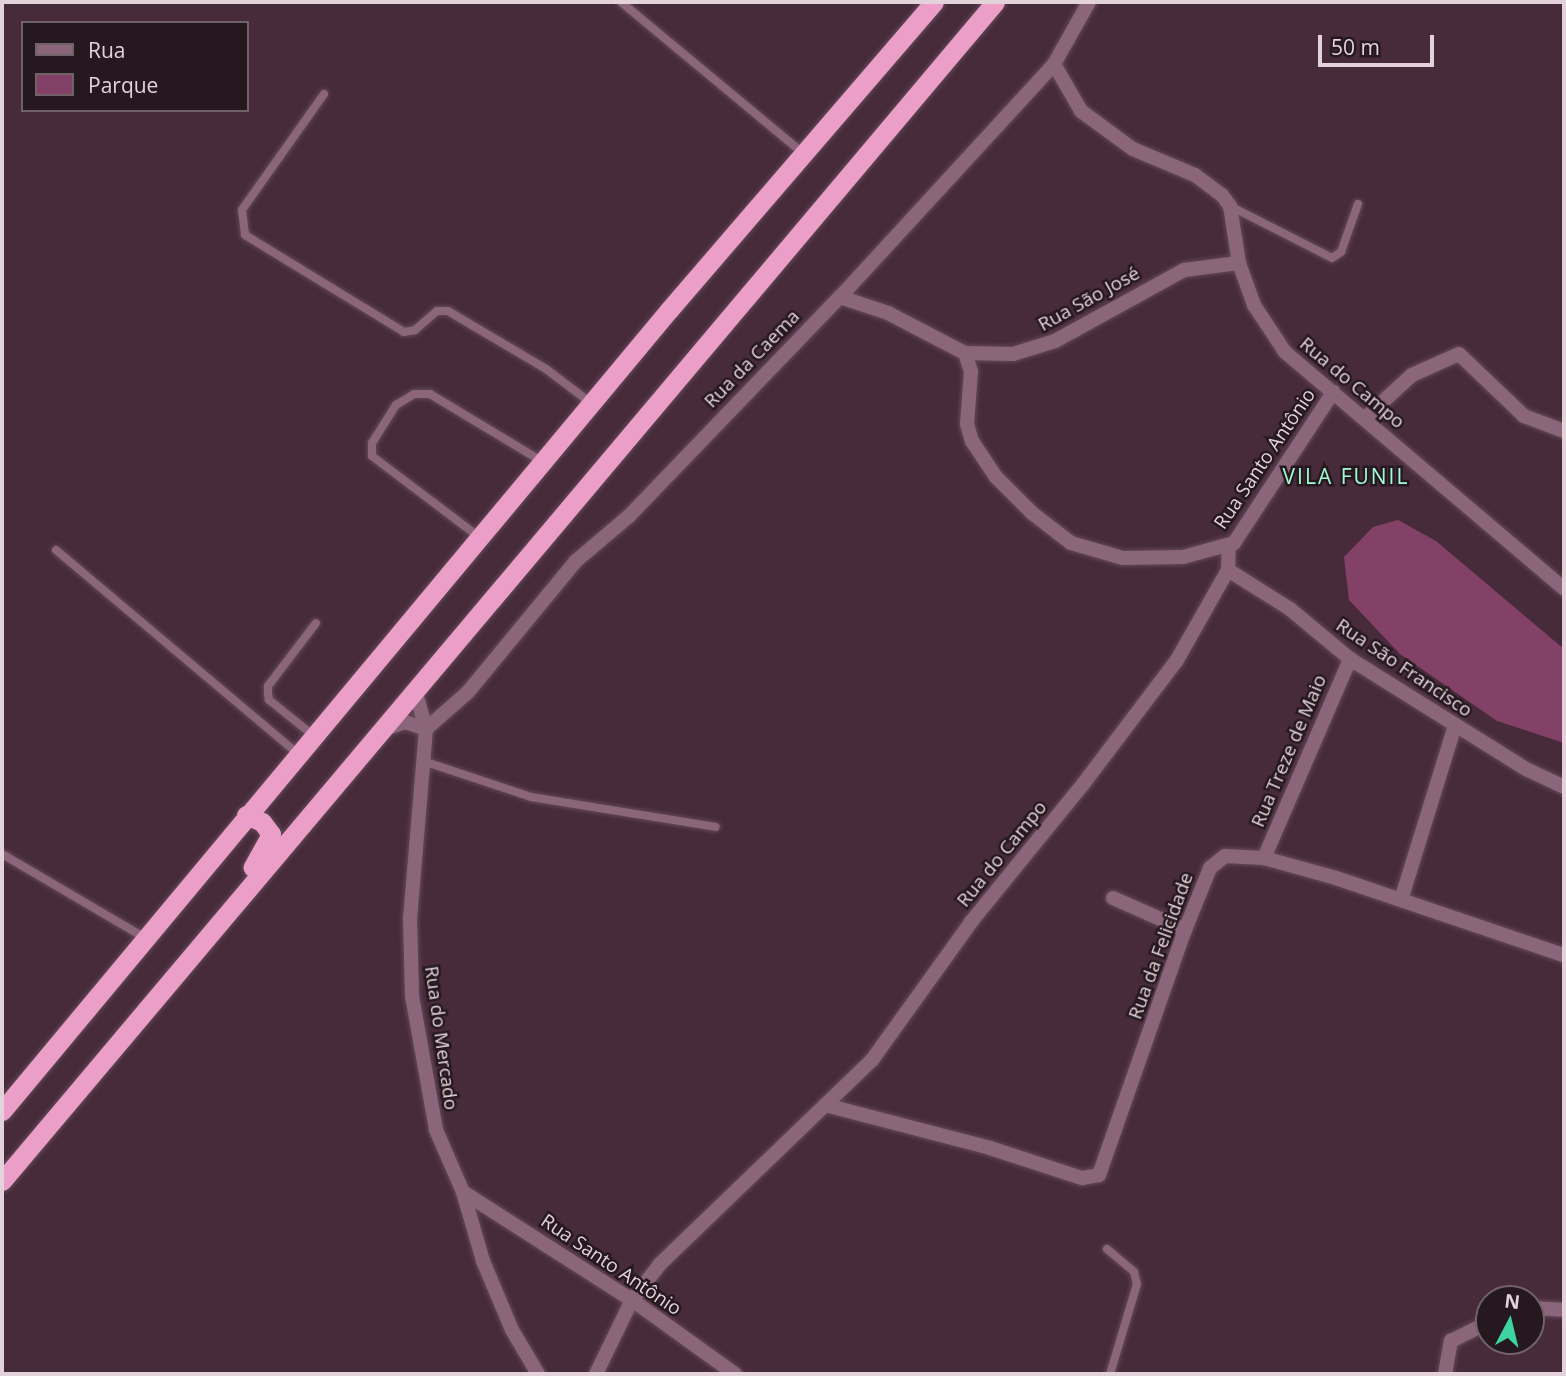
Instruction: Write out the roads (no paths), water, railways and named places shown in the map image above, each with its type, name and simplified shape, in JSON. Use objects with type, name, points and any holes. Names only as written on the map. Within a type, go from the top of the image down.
[{"type":"highway","points":[[2,1111],[592,403],[934,2]]},
{"type":"highway","points":[[2,1181],[995,2]]},
{"type":"highway","points":[[52,1119],[128,1010],[262,856],[271,834],[262,822],[246,815]]},
{"type":"street","name":"Rua da Caema","points":[[426,729],[468,692],[576,561],[629,516],[840,297],[1054,64],[1089,2]]},
{"type":"street","points":[[1054,64],[1081,111],[1133,149],[1212,185],[1230,206]]},
{"type":"street","name":"Rua do Campo","points":[[1230,206],[1239,263],[1254,306],[1274,341],[1564,589]]},
{"type":"street","name":"Rua São José","points":[[840,297],[888,313],[965,353],[1013,354],[1035,349],[1184,270],[1239,263]]},
{"type":"street","points":[[965,353],[971,371],[967,424],[972,441],[996,477],[1049,529],[1096,552],[1137,560],[1184,557],[1229,546]]},
{"type":"street","points":[[1365,418],[1412,375],[1459,354],[1524,416],[1564,431]]},
{"type":"street","name":"Rua Santo Antônio","points":[[1229,546],[1241,537],[1333,392]]},
{"type":"street","name":"Rua do Campo","points":[[596,1374],[632,1300],[701,1221],[829,1106],[872,1060],[971,922],[1177,660],[1228,570],[1229,546]]},
{"type":"street","name":"Rua São Francisco","points":[[1228,570],[1290,609],[1350,659],[1526,769],[1564,787]]},
{"type":"street","name":"Rua Treze de Maio","points":[[1264,858],[1350,659]]},
{"type":"street","name":"Rua do Mercado","points":[[415,690],[426,729],[410,918],[412,996],[436,1130],[463,1192],[483,1261],[512,1330],[538,1374]]},
{"type":"street","points":[[381,731],[405,722],[426,729]]},
{"type":"street","points":[[1401,900],[1455,726]]},
{"type":"street","name":"Rua da Felicidade","points":[[829,1106],[990,1148],[1082,1178],[1099,1175],[1107,1162],[1185,930],[1210,868],[1218,859],[1234,855],[1264,858],[1401,900],[1564,955]]},
{"type":"street","points":[[1112,898],[1185,930]]},
{"type":"street","name":"Rua Santo Antônio","points":[[463,1192],[632,1300],[735,1374]]},
{"type":"street","points":[[1545,1309],[1564,1310]]},
{"type":"street","points":[[1445,1374],[1451,1341],[1475,1329]]},
{"type":"lane","points":[[621,2],[804,154]]},
{"type":"lane","points":[[324,94],[242,210],[245,235],[404,332],[415,330],[437,311],[447,311],[546,369],[592,403]]},
{"type":"lane","points":[[1230,206],[1332,258],[1341,252],[1358,205]]},
{"type":"lane","points":[[479,538],[372,456],[372,443],[396,405],[414,394],[430,394],[543,462]]},
{"type":"lane","points":[[56,550],[298,754]]},
{"type":"lane","points":[[314,736],[270,700],[268,686],[316,623]]},
{"type":"lane","points":[[423,761],[531,797],[716,827]]},
{"type":"lane","points":[[2,854],[145,938]]},
{"type":"lane","points":[[1107,1249],[1134,1272],[1137,1284],[1110,1374]]},
{"type":"district","name":"VILA FUNIL","points":[[1346,476]]}]
